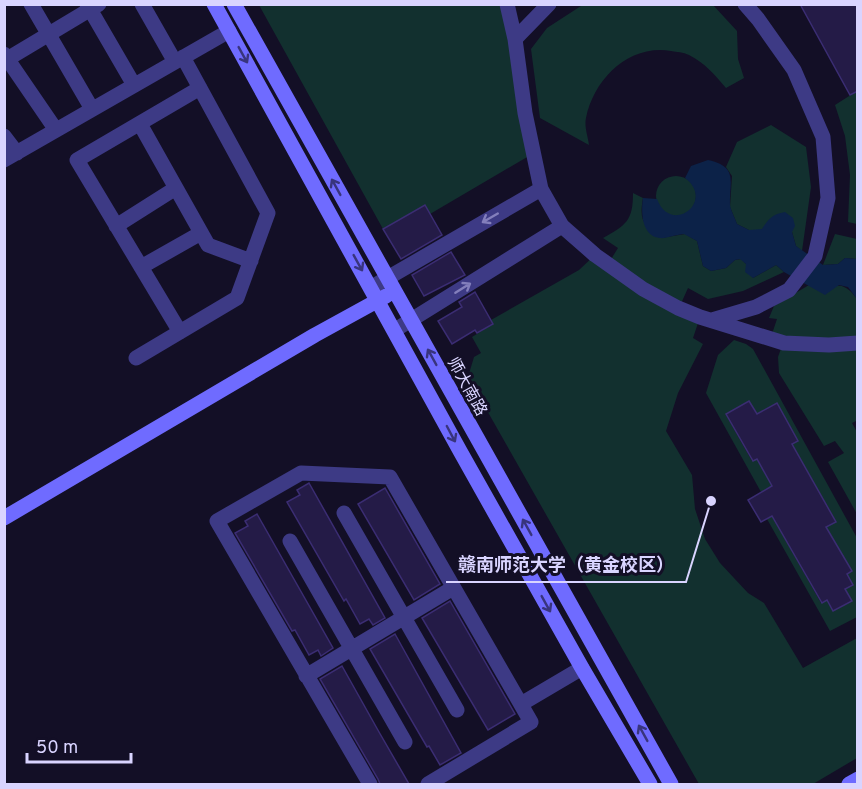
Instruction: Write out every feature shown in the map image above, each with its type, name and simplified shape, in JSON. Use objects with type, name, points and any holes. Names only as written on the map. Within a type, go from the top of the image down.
[{"type":"main road","points":[[214,4],[582,668],[650,784]]},
{"type":"main road","name":"师大南路","points":[[234,4],[671,784]]},
{"type":"main road","points":[[4,518],[315,335],[376,294],[395,291]]},
{"type":"main road","points":[[849,784],[858,779]]},
{"type":"street","points":[[32,4],[92,109]]},
{"type":"street","points":[[136,358],[237,298],[268,213],[200,88],[142,4]]},
{"type":"street","points":[[507,4],[540,189],[562,226],[595,255],[643,289],[678,308],[784,343],[830,345],[858,343]]},
{"type":"street","points":[[515,39],[549,4]]},
{"type":"street","points":[[712,320],[756,308],[789,290],[815,256],[828,198],[823,138],[794,70],[745,4]]},
{"type":"street","points":[[56,130],[6,58],[92,6],[134,85]]},
{"type":"street","points":[[4,136],[11,156],[230,31]]},
{"type":"street","points":[[180,332],[76,160],[200,88]]},
{"type":"street","points":[[140,124],[207,245],[251,261]]},
{"type":"street","points":[[116,226],[176,188]]},
{"type":"street","points":[[376,294],[387,278],[540,189]]},
{"type":"street","points":[[395,330],[562,226]]},
{"type":"street","points":[[141,267],[201,233]]},
{"type":"street","points":[[370,784],[217,520],[301,473],[390,477],[531,722],[428,784]]},
{"type":"street","points":[[344,513],[457,710]]},
{"type":"street","points":[[290,541],[405,742]]},
{"type":"street","points":[[306,676],[453,588]]},
{"type":"street","points":[[521,705],[582,668]]},
{"type":"green space","points":[[584,4],[713,5],[737,31],[738,59],[744,78],[726,88],[705,66],[687,54],[656,50],[641,53],[616,67],[597,90],[590,104],[586,121],[589,145],[540,118],[531,49],[547,28]]},
{"type":"green space","points":[[259,5],[507,5],[534,153],[430,214],[425,205],[383,229]]},
{"type":"green space","points":[[857,91],[857,224],[848,222],[850,175],[845,136],[835,105]]},
{"type":"green space","points":[[771,125],[806,147],[811,187],[802,251],[796,246],[792,232],[749,230],[737,224],[730,207],[732,176],[726,167],[737,142]]},
{"type":"green space","points":[[676,176],[690,182],[696,196],[690,210],[676,216],[662,210],[656,196],[662,182]]},
{"type":"green space","points":[[633,193],[643,198],[642,217],[650,229],[661,238],[685,234],[697,241],[703,266],[711,271],[726,268],[735,260],[741,259],[753,278],[776,265],[784,272],[743,291],[708,299],[688,288],[679,308],[700,317],[693,338],[703,344],[678,393],[666,431],[692,475],[695,509],[705,539],[720,563],[748,593],[764,603],[803,668],[857,638],[857,758],[813,784],[699,784],[468,377],[474,357],[481,353],[472,337],[493,324],[491,320],[579,270],[595,255],[608,264],[618,248],[603,238],[627,221],[632,210]]},
{"type":"green space","points":[[835,234],[857,239],[857,259],[845,258],[838,264],[823,265]]},
{"type":"green space","points":[[809,285],[845,287],[857,299],[858,420],[852,423],[857,432],[857,514],[828,462],[844,453],[835,441],[824,446],[779,373],[778,357],[783,343],[770,340],[777,319],[769,318],[774,306]]},
{"type":"green space","points":[[734,340],[753,349],[857,538],[857,617],[830,631],[767,519],[772,516],[821,603],[852,585],[847,574],[851,571],[826,527],[836,521],[792,444],[798,440],[777,403],[757,414],[749,401],[726,415],[752,461],[757,459],[772,486],[761,492],[706,393],[718,355]]},
{"type":"water","points":[[708,160],[718,163],[728,171],[731,182],[730,205],[737,224],[749,230],[762,229],[771,218],[785,212],[793,218],[795,226],[792,232],[796,246],[823,265],[838,264],[845,258],[857,259],[857,299],[848,287],[839,285],[825,295],[776,265],[753,278],[745,272],[746,264],[740,259],[735,260],[726,268],[711,271],[703,266],[697,241],[684,234],[662,238],[649,233],[642,216],[643,198],[657,199],[663,210],[672,215],[680,215],[688,211],[696,196],[693,187],[685,178],[691,166]]},
{"type":"building","points":[[800,4],[858,4],[858,91],[850,95]]},
{"type":"building","points":[[425,205],[442,235],[401,259],[383,229]]},
{"type":"building","points":[[451,252],[465,275],[424,296],[412,275]]},
{"type":"building","points":[[475,292],[493,324],[477,333],[475,330],[452,344],[438,321],[462,307],[459,302]]},
{"type":"building","points":[[749,401],[757,414],[777,403],[798,441],[792,444],[836,522],[826,527],[852,571],[847,574],[853,585],[845,589],[852,601],[833,611],[827,600],[822,603],[772,516],[761,522],[748,500],[772,486],[757,459],[753,461],[726,414]]},
{"type":"building","points":[[309,483],[385,618],[373,625],[369,619],[360,624],[346,599],[344,601],[287,502],[300,495],[297,490]]},
{"type":"building","points":[[385,488],[440,584],[414,600],[358,504]]},
{"type":"building","points":[[257,514],[333,648],[321,656],[318,650],[309,655],[295,630],[292,631],[235,533],[248,526],[245,521]]},
{"type":"building","points":[[450,601],[515,714],[488,730],[422,618]]},
{"type":"building","points":[[395,634],[461,753],[440,765],[429,746],[427,747],[370,649]]},
{"type":"building","points":[[342,666],[409,784],[380,784],[320,679]]},
{"type":"place","name":"赣南师范大学（黄金校区）","points":[[711,501]]}]
